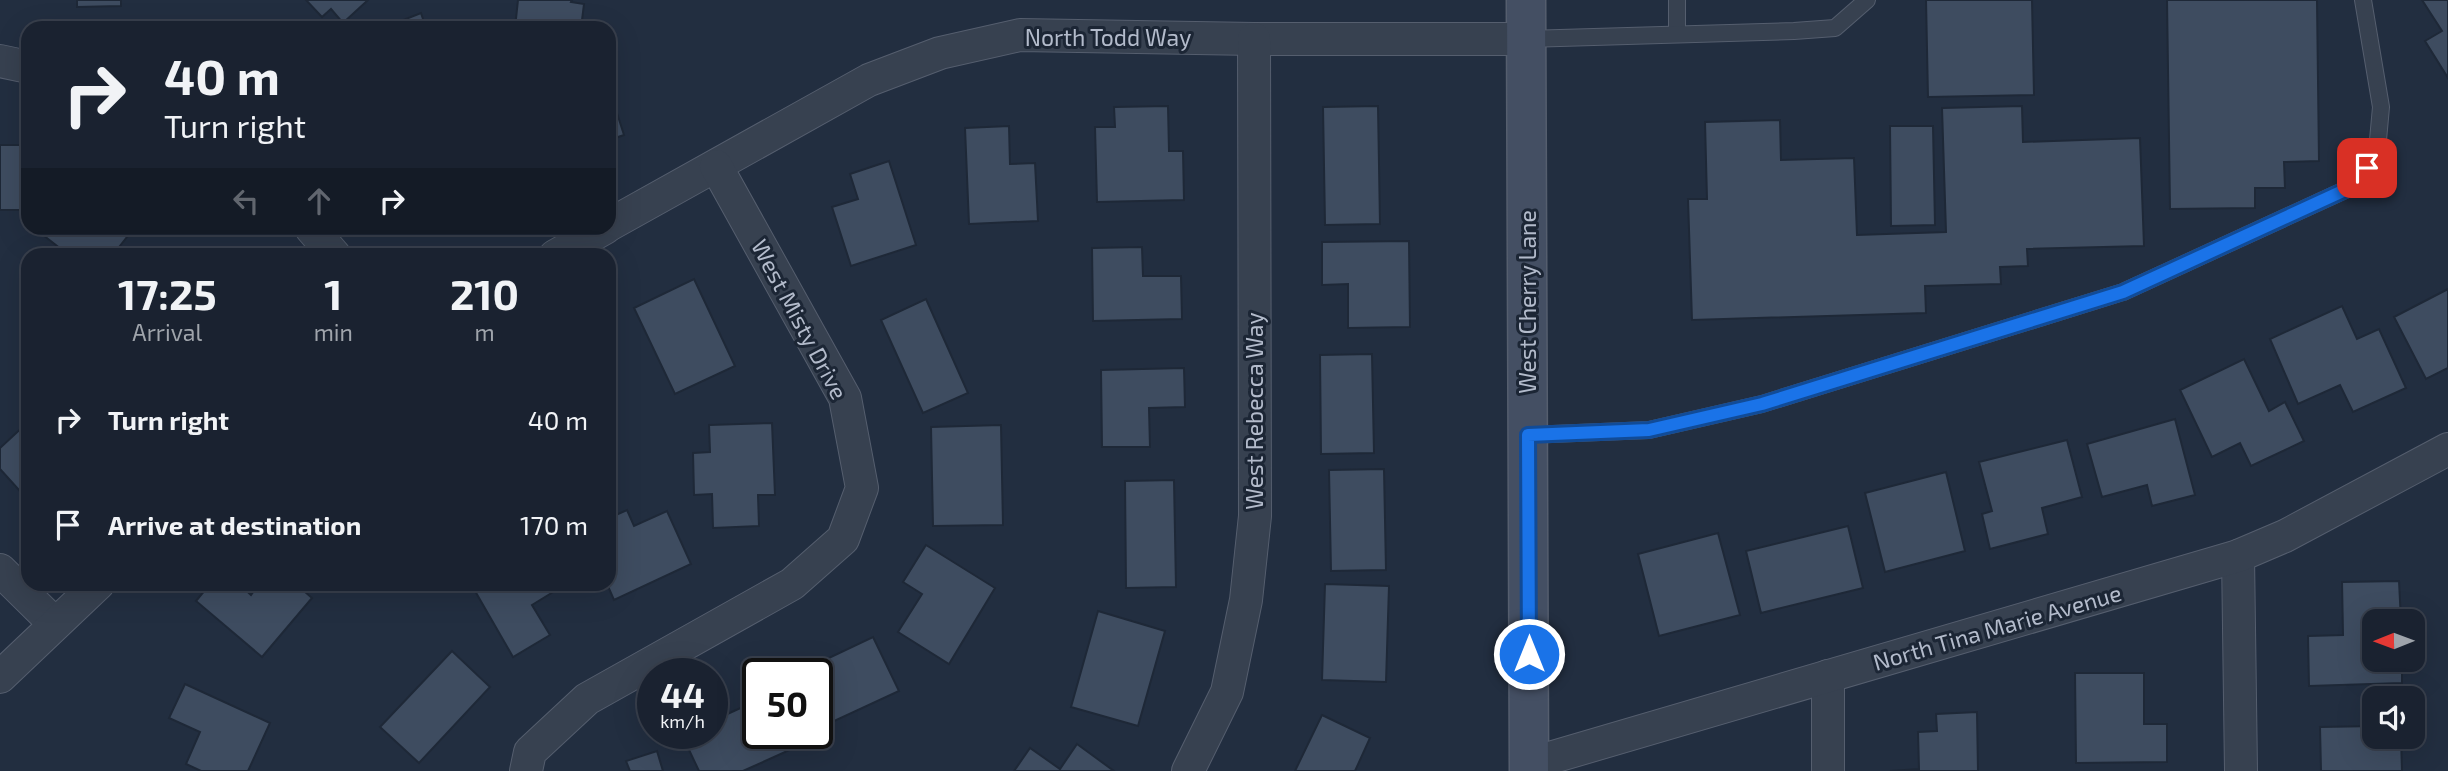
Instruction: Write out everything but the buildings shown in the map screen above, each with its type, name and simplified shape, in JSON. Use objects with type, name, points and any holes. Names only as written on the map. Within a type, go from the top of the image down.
[{"type":"main road","name":"West Cherry Lane","points":[[1525,0],[1529,768]]},
{"type":"street","name":"North Todd Way","points":[[616,221],[869,80],[940,53],[1020,35],[1254,39],[1526,39]]},
{"type":"street","name":"West Rebecca Way","points":[[1188,771],[1227,692],[1246,600],[1255,516],[1254,39]]},
{"type":"street","points":[[0,61],[21,66]]},
{"type":"street","name":"West Misty Drive","points":[[526,771],[530,752],[587,699],[792,584],[843,540],[862,488],[845,398],[716,166]]},
{"type":"street","name":"North Todd Way","points":[[569,248],[591,235]]},
{"type":"street","name":"North Tina Marie Avenue","points":[[1529,768],[1828,676],[2238,556],[2285,536],[2448,449]]},
{"type":"street","points":[[2238,556],[2241,771]]},
{"type":"street","points":[[0,570],[21,591]]},
{"type":"street","points":[[21,591],[55,624]]},
{"type":"street","points":[[0,677],[90,591]]},
{"type":"street","points":[[1828,676],[1828,771]]},
{"type":"lane","points":[[1677,0],[1677,34]]},
{"type":"lane","points":[[1526,39],[1835,28],[1867,0]]},
{"type":"lane","points":[[1528,435],[1649,430],[1762,404],[2123,292],[2356,185],[2377,151],[2381,107],[2363,0]]},
{"type":"route","points":[[1529,654],[1528,435],[1649,430],[1762,404],[2123,292],[2356,185],[2367,168]]}]
